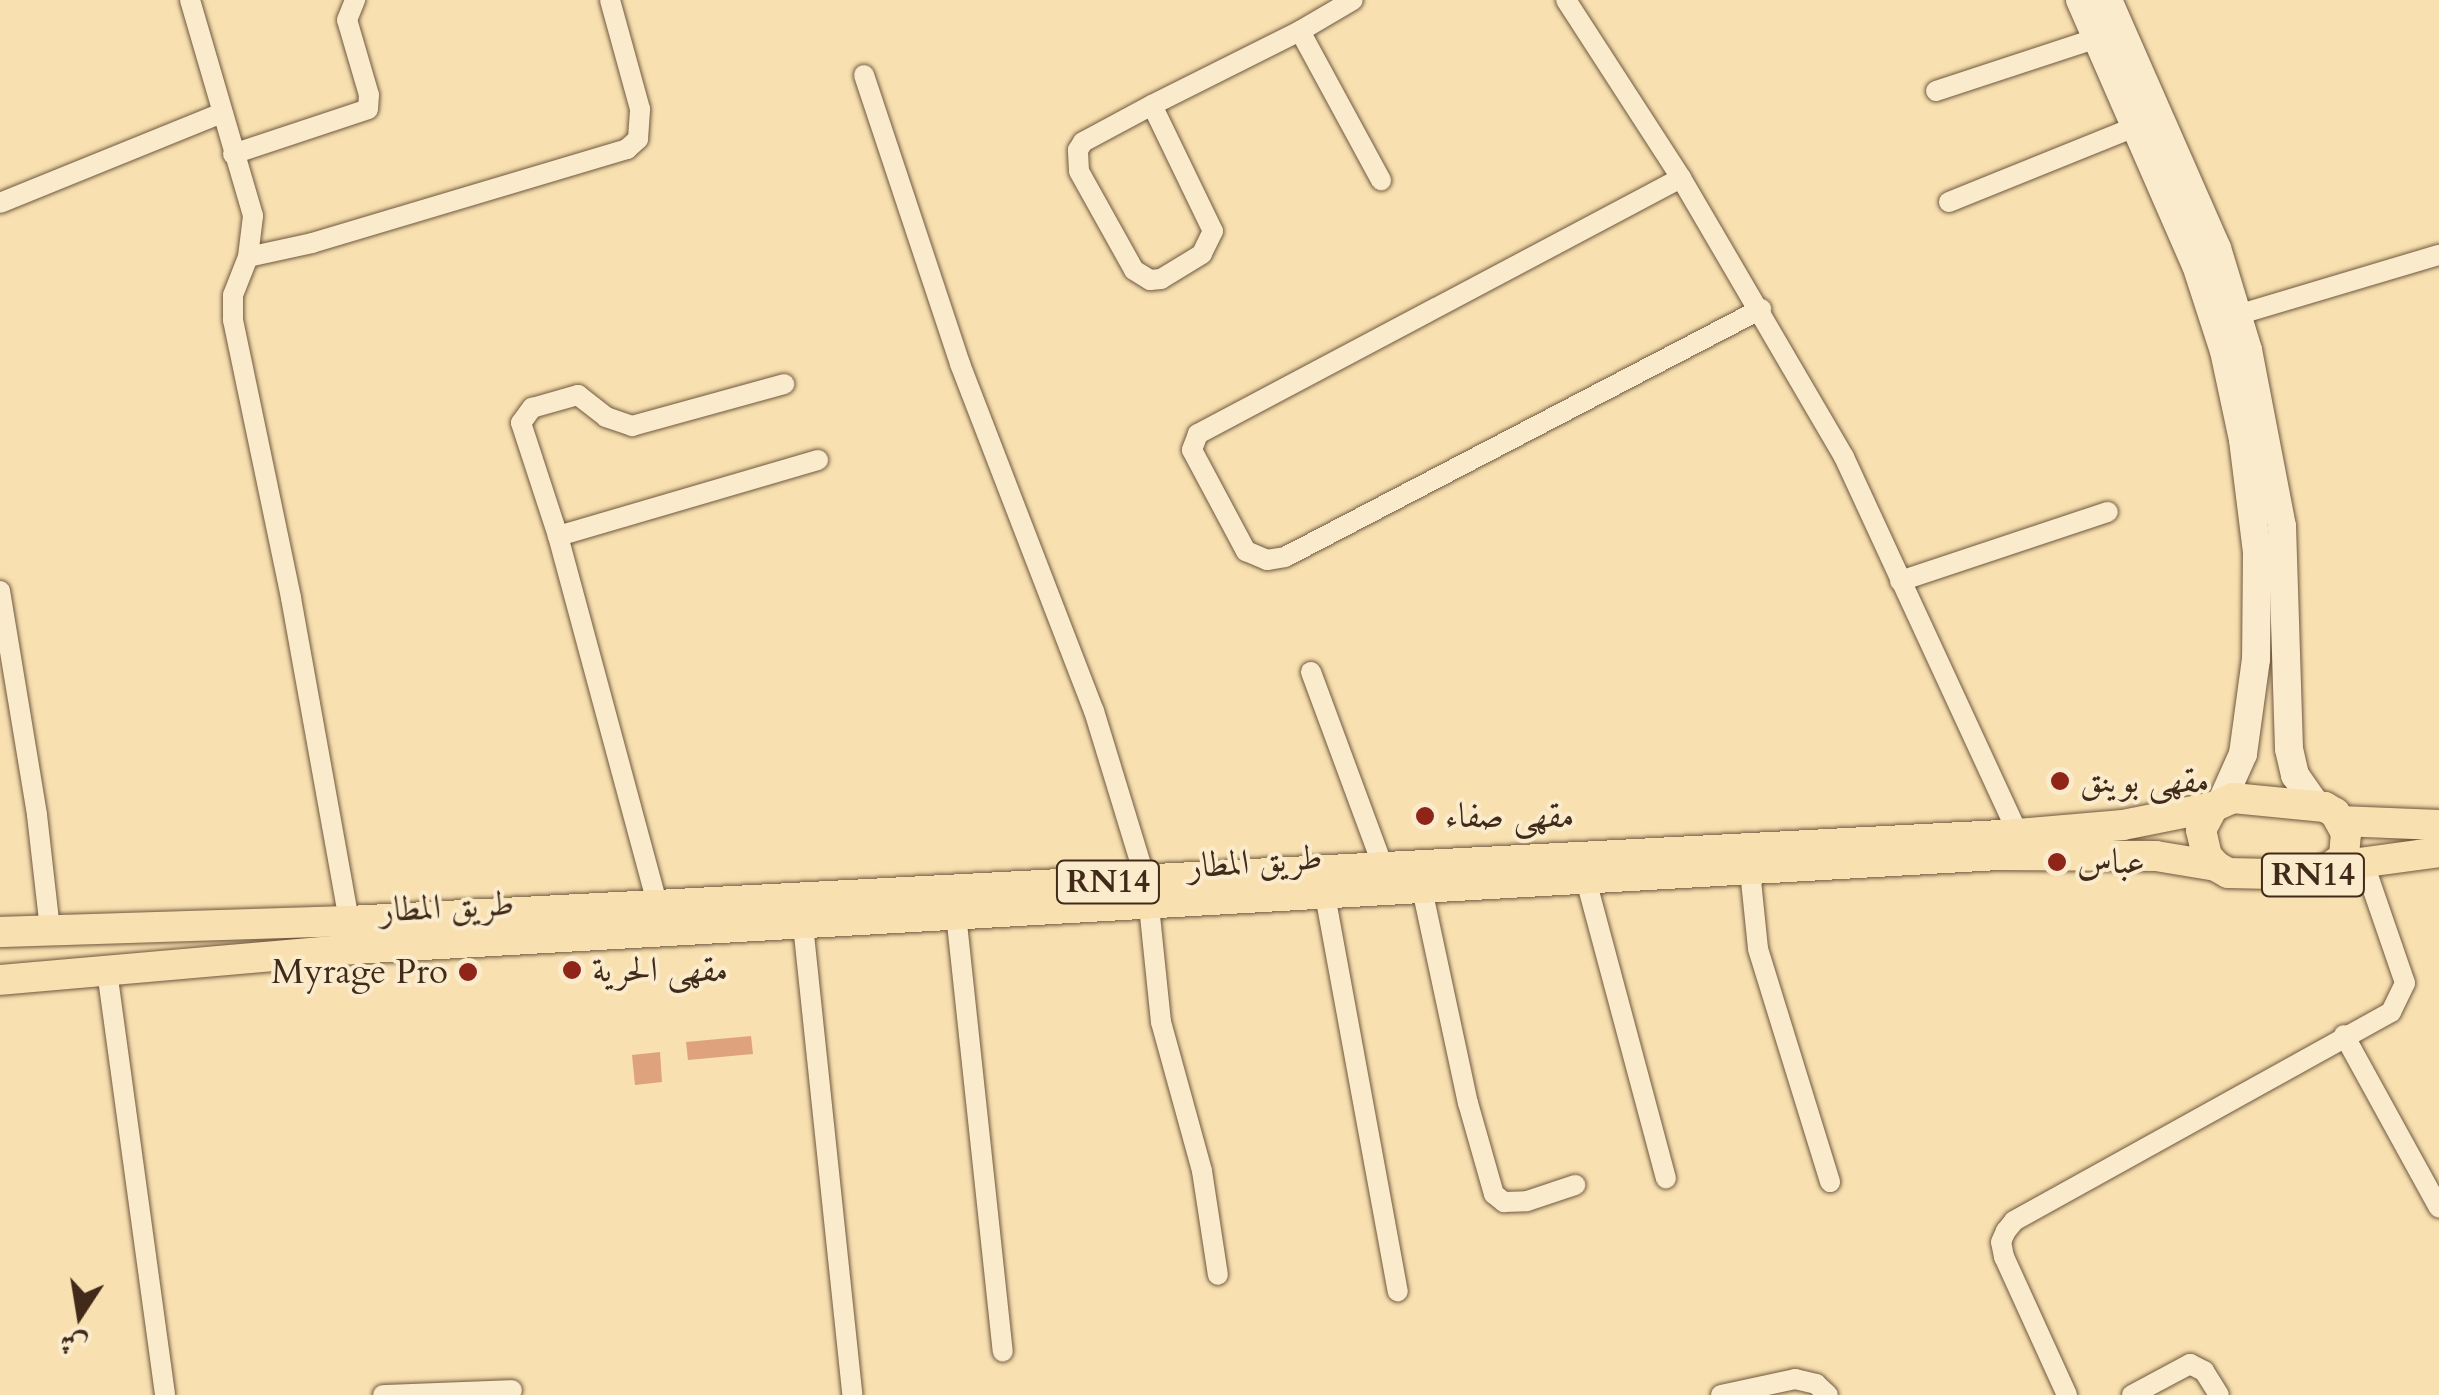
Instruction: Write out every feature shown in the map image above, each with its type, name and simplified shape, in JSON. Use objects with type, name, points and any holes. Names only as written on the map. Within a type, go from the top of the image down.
[{"type":"main road","name":"طريق المطار","points":[[0,980],[353,950],[956,914],[1383,867],[2123,826],[2218,804]]},
{"type":"main road","name":"RN14","points":[[2439,825],[2340,821],[2314,804],[2218,804],[2201,830],[2207,856],[2228,873],[2318,876],[2350,863],[2439,852]]},
{"type":"main road","name":"RN14","points":[[2340,821],[2350,863]]},
{"type":"main road","name":"طريق المطار","points":[[0,932],[349,921],[657,903],[1148,894],[1326,895],[1997,855],[2156,856],[2216,866]]},
{"type":"main road","points":[[95,928],[114,946],[107,971]]},
{"type":"street","points":[[190,0],[254,216],[248,257],[233,296],[233,320],[291,598],[349,921]]},
{"type":"street","points":[[233,154],[368,109],[370,96],[348,20],[355,0]]},
{"type":"street","points":[[248,257],[312,243],[627,149],[638,140],[640,108],[610,0]]},
{"type":"street","points":[[1152,105],[1213,231],[1202,254],[1161,279],[1150,280],[1134,270],[1078,171],[1078,150],[1089,137],[1152,105],[1300,31],[1353,0]]},
{"type":"street","points":[[1566,0],[1681,178],[1844,457],[2018,834]]},
{"type":"street","points":[[2080,0],[2135,127],[2227,318],[2282,526],[2290,758],[2299,782],[2314,804]]},
{"type":"street","points":[[2108,0],[2217,248],[2248,468],[2258,581],[2256,659],[2246,744],[2218,804]]},
{"type":"street","points":[[1300,31],[1380,180]]},
{"type":"street","points":[[1936,91],[2097,38]]},
{"type":"street","points":[[864,75],[960,364],[1094,711],[1148,894],[1161,1022],[1202,1171],[1218,1276]]},
{"type":"street","points":[[0,203],[222,113]]},
{"type":"street","points":[[1950,202],[2135,127]]},
{"type":"street","points":[[1681,178],[1198,434],[1192,450],[1246,551],[1267,560],[1285,557],[1760,309]]},
{"type":"street","points":[[2227,318],[2439,255]]},
{"type":"street","points":[[657,903],[558,536],[522,422],[532,408],[578,396],[606,417],[632,426],[784,384]]},
{"type":"street","points":[[558,536],[818,460]]},
{"type":"street","points":[[1900,581],[2108,512]]},
{"type":"street","points":[[0,591],[37,815],[50,929]]},
{"type":"street","points":[[1311,672],[1383,867]]},
{"type":"street","points":[[2071,1394],[2004,1258],[2001,1242],[2014,1221],[2391,1012],[2405,983],[2350,863]]},
{"type":"street","points":[[1750,871],[1758,950],[1830,1182]]},
{"type":"street","points":[[1586,880],[1666,1178]]},
{"type":"street","points":[[1422,889],[1468,1104],[1494,1194],[1504,1202],[1527,1201],[1575,1185]]},
{"type":"street","points":[[1326,895],[1398,1291]]},
{"type":"street","points":[[956,914],[1003,1351]]},
{"type":"street","points":[[804,926],[852,1395]]},
{"type":"street","points":[[107,971],[166,1395]]},
{"type":"street","points":[[2344,1035],[2439,1208]]},
{"type":"street","points":[[2132,1395],[2190,1364],[2204,1371],[2219,1395]]},
{"type":"street","points":[[1721,1395],[1787,1378],[1816,1384],[1828,1395]]},
{"type":"street","points":[[383,1395],[512,1390]]},
{"type":"building","points":[[751,1036],[753,1054],[688,1060],[686,1042]]},
{"type":"building","points":[[660,1052],[662,1082],[635,1085],[632,1055]]},
{"type":"place","name":"مقهى بوينق","points":[[2060,781]]},
{"type":"place","name":"مقهى صفاء","points":[[1425,816]]},
{"type":"place","name":"عباس","points":[[2057,862]]},
{"type":"place","name":"مقهى الحرية","points":[[572,970]]},
{"type":"place","name":"Myrage Pro","points":[[468,972]]}]
